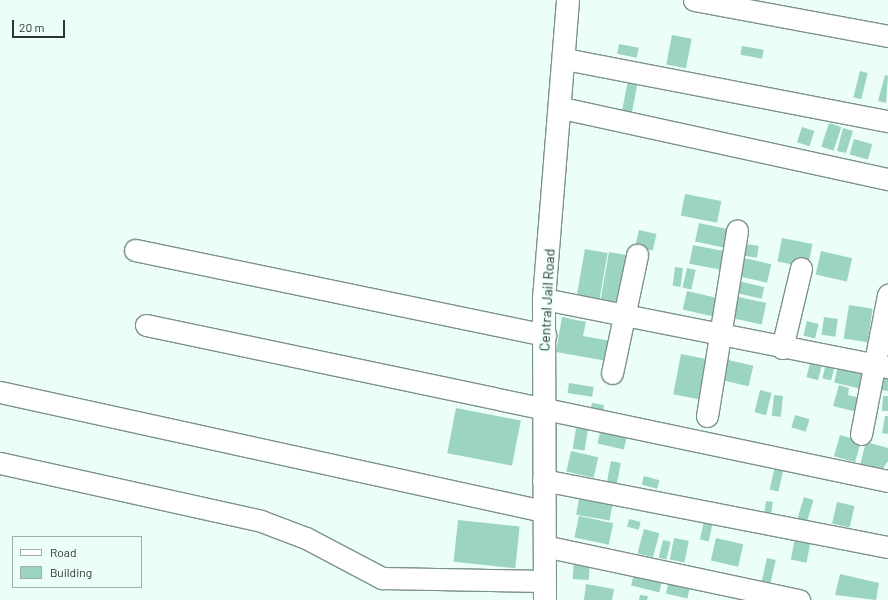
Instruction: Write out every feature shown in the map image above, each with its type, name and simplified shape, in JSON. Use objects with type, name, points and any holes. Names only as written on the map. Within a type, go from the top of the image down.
[{"type":"main road","name":"Central Jail Road","points":[[544,590],[544,299],[562,108],[568,0]]},
{"type":"street","points":[[694,0],[888,36]]},
{"type":"street","points":[[565,59],[888,121]]},
{"type":"street","points":[[562,108],[888,179]]},
{"type":"street","points":[[707,416],[718,336],[737,230]]},
{"type":"street","points":[[135,250],[545,336]]},
{"type":"street","points":[[612,373],[637,256]]},
{"type":"street","points":[[782,348],[801,268]]},
{"type":"street","points":[[862,434],[882,366],[888,295]]},
{"type":"street","points":[[544,299],[718,336],[882,366]]},
{"type":"street","points":[[146,326],[888,481]]},
{"type":"street","points":[[0,392],[543,511]]},
{"type":"street","points":[[0,463],[261,521],[306,538],[382,578],[544,590]]},
{"type":"street","points":[[543,480],[888,546]]},
{"type":"street","points":[[544,546],[799,600]]},
{"type":"building","points":[[672,35],[692,39],[686,68],[666,64]]},
{"type":"building","points":[[619,44],[639,48],[637,58],[617,54]]},
{"type":"building","points":[[742,46],[764,50],[762,59],[740,55]]},
{"type":"building","points":[[860,71],[868,73],[861,99],[853,97]]},
{"type":"building","points":[[885,75],[888,76],[886,103],[878,101]]},
{"type":"building","points":[[628,80],[638,82],[632,112],[622,110]]},
{"type":"building","points":[[829,123],[841,127],[834,151],[821,147]]},
{"type":"building","points":[[802,127],[814,131],[809,146],[797,142]]},
{"type":"building","points":[[843,128],[853,131],[846,153],[837,151]]},
{"type":"building","points":[[854,139],[872,144],[868,160],[850,154]]},
{"type":"building","points":[[685,194],[721,201],[717,223],[681,216]]},
{"type":"building","points":[[699,223],[728,229],[724,248],[695,242]]},
{"type":"building","points":[[639,230],[657,234],[653,251],[635,247]]},
{"type":"building","points":[[782,238],[812,244],[808,267],[777,262]]},
{"type":"building","points":[[740,243],[759,246],[757,258],[738,255]]},
{"type":"building","points":[[693,245],[723,251],[720,270],[689,264]]},
{"type":"building","points":[[585,249],[608,253],[599,299],[577,295]]},
{"type":"building","points":[[821,251],[852,258],[847,282],[816,274]]},
{"type":"building","points":[[609,252],[632,256],[623,303],[601,299]]},
{"type":"building","points":[[744,258],[771,264],[767,283],[740,277]]},
{"type":"building","points":[[675,267],[683,268],[681,287],[673,286]]},
{"type":"building","points":[[687,268],[696,270],[691,290],[683,287]]},
{"type":"building","points":[[738,281],[764,287],[762,299],[735,293]]},
{"type":"building","points":[[687,291],[717,298],[713,316],[683,310]]},
{"type":"building","points":[[734,296],[766,303],[762,324],[729,318]]},
{"type":"building","points":[[849,305],[873,309],[867,342],[844,339]]},
{"type":"building","points":[[562,317],[586,322],[583,336],[611,341],[607,361],[556,352]]},
{"type":"building","points":[[824,317],[838,319],[835,337],[821,335]]},
{"type":"building","points":[[807,321],[819,324],[815,338],[803,336]]},
{"type":"building","points":[[681,354],[711,360],[704,400],[673,394]]},
{"type":"building","points":[[812,355],[824,358],[818,380],[806,377]]},
{"type":"building","points":[[728,360],[753,366],[749,386],[723,380]]},
{"type":"building","points":[[826,363],[835,365],[831,381],[822,379]]},
{"type":"building","points":[[838,366],[864,372],[860,389],[834,383]]},
{"type":"building","points":[[883,370],[888,371],[888,391],[879,390]]},
{"type":"building","points":[[569,383],[594,387],[592,397],[567,393]]},
{"type":"building","points":[[839,385],[849,388],[848,395],[860,398],[857,412],[833,406]]},
{"type":"building","points":[[760,390],[772,393],[766,415],[754,412]]},
{"type":"building","points":[[774,395],[783,396],[781,417],[772,416]]},
{"type":"building","points":[[883,396],[888,396],[888,411],[882,411]]},
{"type":"building","points":[[592,403],[604,405],[603,414],[590,411]]},
{"type":"building","points":[[456,408],[521,421],[512,466],[447,453]]},
{"type":"building","points":[[795,415],[809,419],[806,432],[791,427]]},
{"type":"building","points":[[885,416],[888,416],[888,434],[882,433]]},
{"type":"building","points":[[602,424],[628,430],[624,450],[598,443]]},
{"type":"building","points":[[576,428],[588,430],[585,451],[573,449]]},
{"type":"building","points":[[840,435],[861,441],[855,462],[834,456]]},
{"type":"building","points":[[866,442],[888,448],[888,461],[882,470],[860,465]]},
{"type":"building","points":[[571,451],[598,457],[594,478],[566,471]]},
{"type":"building","points":[[611,461],[621,463],[617,485],[607,483]]},
{"type":"building","points":[[775,466],[784,468],[778,491],[770,489]]},
{"type":"building","points":[[644,476],[659,480],[657,489],[642,485]]},
{"type":"building","points":[[580,493],[613,499],[610,521],[576,515]]},
{"type":"building","points":[[804,497],[814,500],[806,524],[797,521]]},
{"type":"building","points":[[766,501],[773,502],[771,513],[764,512]]},
{"type":"building","points":[[837,502],[855,506],[850,527],[832,523]]},
{"type":"building","points":[[579,516],[613,523],[609,545],[574,538]]},
{"type":"building","points":[[705,517],[714,519],[709,541],[700,539]]},
{"type":"building","points":[[629,519],[641,522],[639,530],[627,527]]},
{"type":"building","points":[[458,520],[520,526],[515,568],[454,562]]},
{"type":"building","points":[[644,529],[659,533],[653,557],[638,553]]},
{"type":"building","points":[[674,538],[689,541],[685,562],[670,560]]},
{"type":"building","points":[[716,538],[743,544],[738,567],[711,560]]},
{"type":"building","points":[[795,538],[811,541],[807,563],[791,560]]},
{"type":"building","points":[[663,540],[671,542],[666,559],[659,557]]},
{"type":"building","points":[[767,558],[776,560],[770,584],[761,582]]},
{"type":"building","points":[[574,560],[590,561],[589,580],[573,579]]},
{"type":"building","points":[[635,570],[663,577],[659,593],[631,586]]},
{"type":"building","points":[[840,574],[879,583],[876,600],[835,595]]},
{"type":"building","points":[[670,576],[691,581],[687,598],[666,594]]},
{"type":"building","points":[[586,584],[614,589],[612,600],[584,600]]},
{"type":"building","points":[[640,595],[648,596],[647,600],[639,600]]}]
